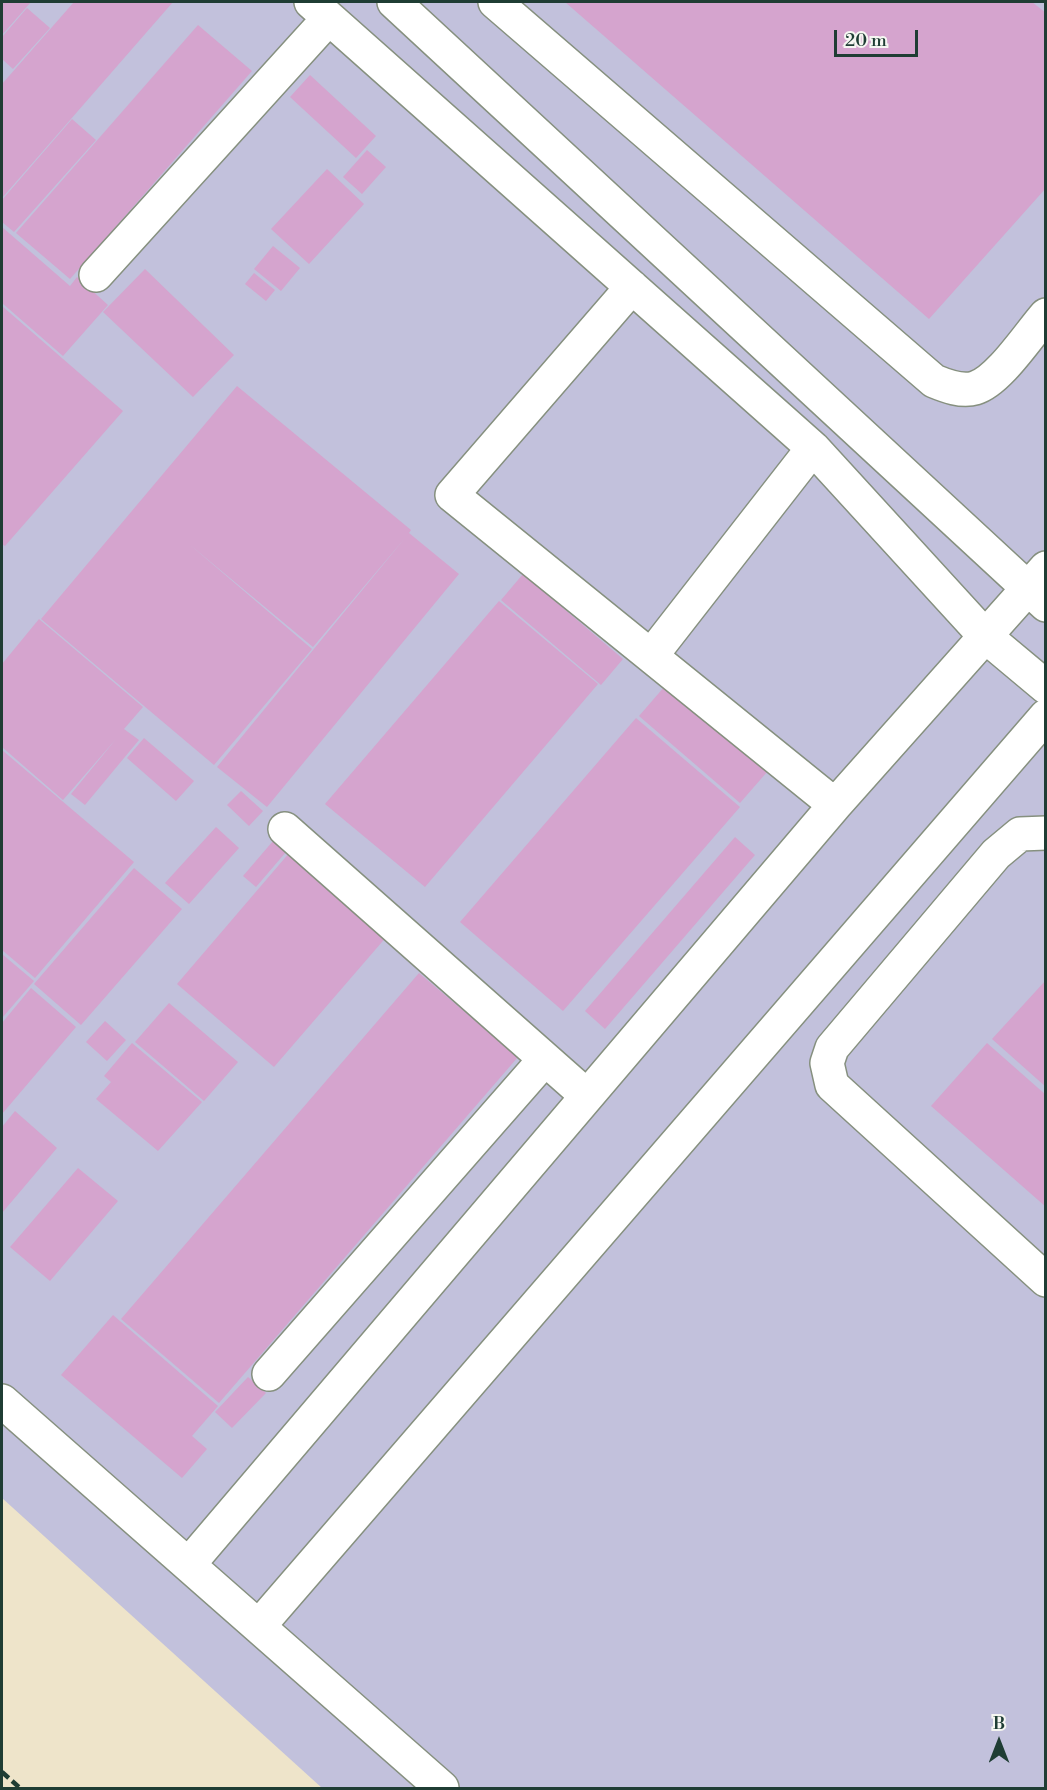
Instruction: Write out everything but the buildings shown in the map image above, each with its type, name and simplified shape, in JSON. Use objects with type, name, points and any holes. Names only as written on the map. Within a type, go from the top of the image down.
[{"type":"street","points":[[189,1564],[835,806],[985,636],[1039,587],[394,2]]},
{"type":"street","points":[[495,2],[934,381],[951,388],[975,388],[996,374],[1046,315]]},
{"type":"street","points":[[96,275],[320,10],[813,448],[985,636],[1046,687]]},
{"type":"street","points":[[632,287],[452,495],[835,806]]},
{"type":"street","points":[[651,656],[813,448]]},
{"type":"street","points":[[260,1626],[1046,716]]},
{"type":"street","points":[[285,829],[587,1096]]},
{"type":"street","points":[[1046,833],[1020,834],[996,854],[832,1048],[827,1063],[832,1085],[1046,1280]]},
{"type":"street","points":[[269,1374],[545,1059]]},
{"type":"street","points":[[2,1401],[442,1788]]},
{"type":"shaded area","points":[[2,2],[1045,2],[1045,1788],[322,1788],[2,1498]]},
{"type":"railway","points":[[2,1772],[20,1788]]}]
